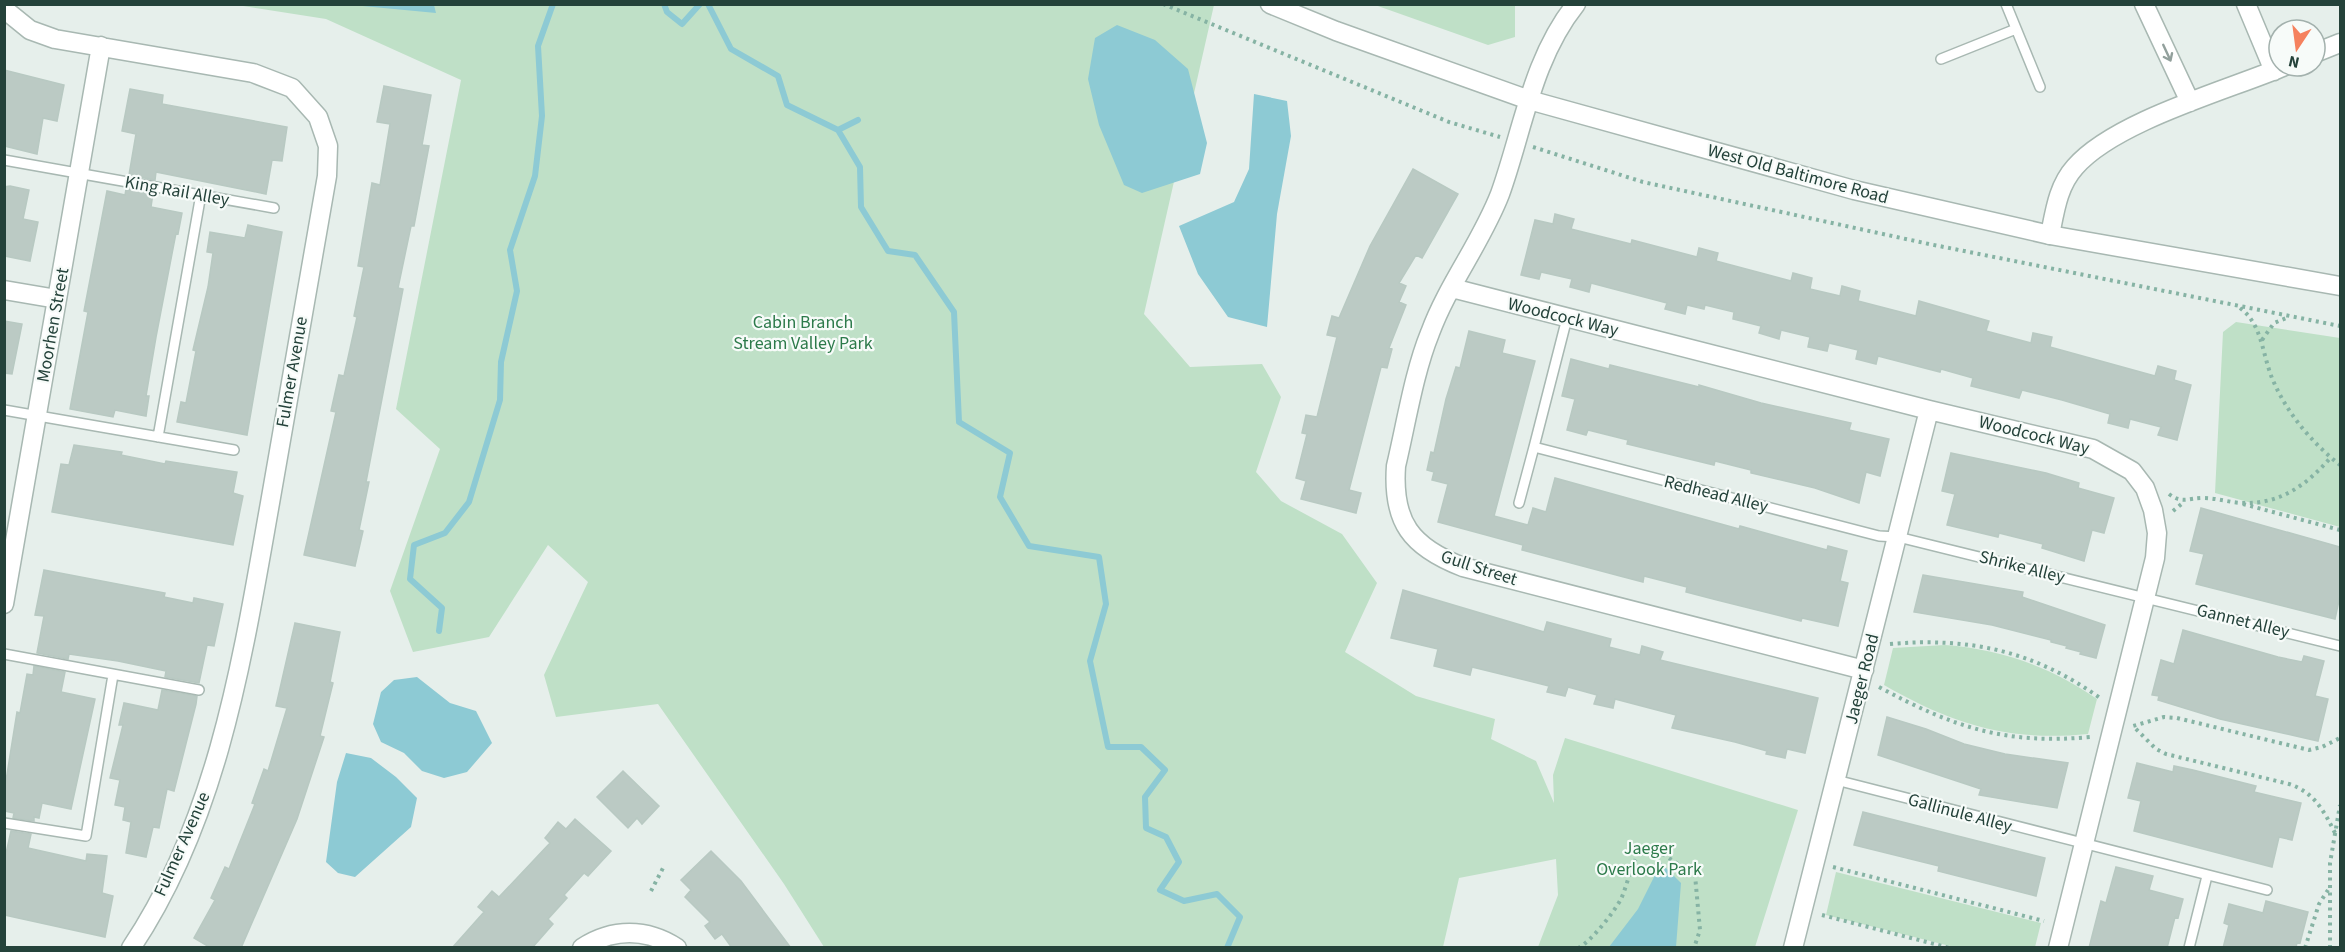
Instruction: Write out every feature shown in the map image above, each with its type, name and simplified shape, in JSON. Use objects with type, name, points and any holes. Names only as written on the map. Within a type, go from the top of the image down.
[{"type":"street","name":"West Old Baltimore Road","points":[[1270,4],[1336,31],[1529,100],[1854,190],[2050,235],[2340,286]]},
{"type":"street","name":"Gull Street","points":[[1576,4],[1557,28],[1529,100],[1486,229],[1429,334],[1396,466],[1394,488],[1404,526],[1416,542],[1445,560],[1463,567],[1864,670]]},
{"type":"street","points":[[2144,4],[2190,102]]},
{"type":"street","points":[[2246,4],[2267,45]]},
{"type":"street","name":"Fulmer Avenue","points":[[4,9],[30,30],[55,39],[253,73],[292,87],[318,117],[328,146],[327,176],[258,567],[223,738],[197,816],[177,863],[131,948]]},
{"type":"street","name":"Moorhen Street","points":[[4,604],[101,46]]},
{"type":"street","points":[[2050,235],[2057,196],[2075,167],[2110,139],[2190,102],[2267,73]]},
{"type":"street","name":"Woodcock Way","points":[[1452,288],[1929,410],[2093,449],[2132,471],[2145,488],[2153,510],[2157,532],[2155,558],[2058,948]]},
{"type":"street","points":[[4,290],[57,299]]},
{"type":"street","name":"Jaeger Road","points":[[1793,948],[1929,410]]},
{"type":"street","points":[[582,948],[595,939],[626,932],[662,938],[677,948]]},
{"type":"lane","points":[[2006,4],[2040,87]]},
{"type":"lane","points":[[1941,59],[2016,29]]},
{"type":"lane","name":"King Rail Alley","points":[[4,160],[274,208]]},
{"type":"lane","points":[[158,436],[201,194]]},
{"type":"lane","points":[[1519,503],[1568,318]]},
{"type":"lane","points":[[4,410],[234,450]]},
{"type":"lane","name":"Redhead Alley","points":[[1534,447],[1879,537],[1898,537]]},
{"type":"lane","name":"Shrike Alley","points":[[1898,537],[2146,597]]},
{"type":"lane","name":"Gannet Alley","points":[[2146,597],[2340,646]]},
{"type":"lane","points":[[4,654],[199,690]]},
{"type":"lane","points":[[4,823],[86,836],[113,675]]},
{"type":"lane","name":"Gallinule Alley","points":[[1836,780],[2083,845],[2267,890]]},
{"type":"lane","points":[[2189,948],[2207,876]]},
{"type":"path","points":[[1163,4],[1449,122],[1504,138]]},
{"type":"path","points":[[1527,145],[1642,182],[2340,326]]},
{"type":"path","points":[[2238,306],[2253,319],[2273,379],[2287,407],[2299,424],[2340,465]]},
{"type":"path","points":[[2262,341],[2274,323],[2291,316]]},
{"type":"path","points":[[2243,503],[2266,501],[2294,491],[2316,474],[2331,457]]},
{"type":"path","points":[[2169,494],[2184,502]]},
{"type":"path","points":[[2173,511],[2184,502],[2202,498],[2243,503],[2340,530]]},
{"type":"path","points":[[1890,644],[1920,642],[1966,644],[2019,655],[2061,672],[2100,698]]},
{"type":"path","points":[[1879,687],[1930,714],[1962,726],[2002,736],[2052,740],[2090,737]]},
{"type":"path","points":[[2335,833],[2324,812],[2307,792],[2289,784],[2166,754],[2156,749],[2133,726],[2164,717],[2177,718],[2309,750],[2322,747],[2340,738]]},
{"type":"path","points":[[2330,948],[2329,890],[2340,805]]},
{"type":"path","points":[[1578,948],[1587,944],[1620,900],[1633,860],[1643,848],[1658,851],[1695,875],[1700,930],[1694,948]]},
{"type":"path","points":[[1833,867],[2044,921]]},
{"type":"path","points":[[651,891],[663,868]]},
{"type":"path","points":[[2305,948],[2319,904],[2329,890]]},
{"type":"path","points":[[1822,915],[1950,948]]},
{"type":"green space","name":"Cabin Branch Stream Valley Park","points":[[237,5],[1214,5],[1144,314],[1190,367],[1262,364],[1281,397],[1256,472],[1281,501],[1342,534],[1377,583],[1345,652],[1416,696],[1495,719],[1491,739],[1536,761],[1554,803],[1553,775],[1565,738],[1798,810],[1755,947],[1538,947],[1558,895],[1556,859],[1459,878],[1443,947],[824,947],[784,884],[658,704],[556,717],[544,675],[588,582],[548,545],[489,637],[413,652],[390,591],[440,449],[396,409],[461,80],[326,19]]},
{"type":"green space","points":[[1375,5],[1515,5],[1515,37],[1488,45]]},
{"type":"green space","points":[[2236,322],[2340,338],[2340,527],[2215,493],[2223,332]]},
{"type":"green space","points":[[1945,645],[2006,655],[2043,669],[2080,688],[2097,699],[2088,734],[2032,735],[1982,727],[1933,710],[1884,685],[1893,648]]},
{"type":"green space","points":[[1836,872],[2041,923],[2035,947],[1954,947],[1826,915]]},
{"type":"water","points":[[352,5],[434,5],[436,13]]},
{"type":"water","points":[[1117,25],[1155,40],[1188,69],[1207,143],[1200,174],[1142,193],[1124,185],[1099,125],[1088,79],[1095,38]]},
{"type":"water","points":[[1254,94],[1287,101],[1291,136],[1277,214],[1267,327],[1228,317],[1198,274],[1179,226],[1234,202],[1249,169]]},
{"type":"water","points":[[417,677],[450,703],[476,711],[492,743],[467,772],[444,778],[422,771],[404,753],[381,742],[373,724],[381,692],[394,680]]},
{"type":"water","points":[[346,753],[371,758],[396,777],[417,798],[411,827],[355,877],[338,873],[326,862],[337,782]]},
{"type":"water","points":[[1661,863],[1681,883],[1676,947],[1609,947],[1638,909]]},
{"type":"building","points":[[4,70],[64,85],[57,121],[43,118],[37,154],[4,146]]},
{"type":"building","points":[[384,86],[431,95],[422,145],[429,146],[414,226],[411,226],[398,288],[403,289],[366,482],[369,482],[359,530],[363,531],[355,566],[304,555],[336,412],[331,411],[339,375],[344,376],[357,317],[354,316],[364,267],[358,266],[372,183],[380,185],[390,124],[377,122]]},
{"type":"building","points":[[130,89],[163,95],[162,104],[287,127],[282,161],[272,160],[266,194],[156,172],[155,180],[129,175],[136,134],[122,131]]},
{"type":"building","points":[[1413,169],[1458,194],[1422,258],[1416,255],[1399,283],[1406,286],[1399,302],[1406,305],[1389,348],[1392,349],[1387,368],[1381,367],[1349,490],[1361,493],[1356,513],[1301,499],[1306,481],[1296,478],[1307,434],[1302,433],[1306,415],[1317,417],[1337,337],[1327,335],[1332,316],[1339,318],[1370,246]]},
{"type":"building","points":[[4,187],[29,190],[23,219],[38,222],[30,261],[4,256]]},
{"type":"building","points":[[126,189],[153,193],[151,207],[182,213],[156,337],[146,396],[149,396],[146,416],[115,410],[113,417],[70,409],[88,312],[84,311],[107,191],[125,195]]},
{"type":"building","points":[[1555,214],[1574,219],[1571,229],[1631,244],[1632,240],[1697,257],[1699,248],[1718,253],[1716,261],[1791,281],[1793,273],[1812,278],[1810,289],[1840,296],[1842,286],[1860,291],[1858,301],[1916,316],[1919,301],[1989,321],[1986,331],[2031,343],[2033,333],[2052,337],[2050,347],[2155,376],[2158,366],[2176,371],[2174,380],[2191,385],[2177,440],[2158,435],[2161,427],[2130,419],[2128,428],[2108,423],[2110,414],[2022,390],[2019,398],[1971,386],[1973,378],[1941,369],[1940,372],[1878,356],[1876,364],[1856,359],[1858,350],[1829,343],[1827,351],[1808,347],[1810,337],[1781,330],[1779,339],[1759,333],[1761,326],[1733,319],[1734,312],[1705,305],[1704,309],[1687,305],[1685,314],[1665,309],[1667,303],[1591,283],[1589,292],[1570,287],[1572,279],[1541,272],[1539,279],[1521,275],[1535,220],[1553,224]]},
{"type":"building","points":[[248,225],[282,232],[247,435],[177,422],[181,402],[186,403],[196,351],[193,350],[208,287],[213,253],[207,252],[210,232],[245,238]]},
{"type":"building","points":[[4,321],[22,324],[12,374],[4,373]]},
{"type":"building","points":[[1469,331],[1505,340],[1502,353],[1535,361],[1494,516],[1528,525],[1533,508],[1546,512],[1555,478],[1739,529],[1740,526],[1827,550],[1828,546],[1847,551],[1840,581],[1848,583],[1838,626],[1802,618],[1801,621],[1717,600],[1686,592],[1687,587],[1644,576],[1643,582],[1522,550],[1523,545],[1438,522],[1448,484],[1432,480],[1434,472],[1427,470],[1431,452],[1434,453],[1446,399],[1456,367],[1460,368]]},
{"type":"building","points":[[1571,359],[1609,369],[1610,365],[1699,387],[1699,385],[1761,403],[1851,423],[1849,430],[1889,439],[1880,476],[1866,472],[1859,503],[1815,488],[1751,473],[1751,470],[1715,461],[1714,465],[1627,444],[1628,440],[1588,430],[1586,435],[1567,430],[1575,399],[1562,396]]},
{"type":"building","points":[[74,445],[122,452],[121,455],[165,464],[166,461],[237,472],[233,493],[243,496],[233,545],[52,512],[61,464],[69,465]]},
{"type":"building","points":[[1951,453],[2046,473],[2079,483],[2078,488],[2114,498],[2104,533],[2092,530],[2084,561],[2042,548],[2043,544],[1999,533],[1998,537],[1947,525],[1955,494],[1942,491]]},
{"type":"building","points":[[2201,508],[2340,547],[2340,596],[2335,619],[2196,584],[2204,554],[2190,551]]},
{"type":"building","points":[[44,570],[165,593],[164,597],[193,603],[194,598],[223,604],[214,646],[207,645],[199,683],[165,677],[166,671],[118,661],[69,654],[68,659],[37,653],[44,616],[35,615]]},
{"type":"building","points":[[1923,575],[2023,592],[2022,597],[2105,625],[2096,658],[2080,654],[2081,652],[2051,642],[2051,640],[1992,625],[1914,612]]},
{"type":"building","points":[[1403,590],[1544,632],[1547,622],[1611,639],[1609,647],[1640,655],[1642,646],[1663,652],[1660,660],[1818,698],[1805,753],[1787,749],[1785,758],[1766,754],[1767,751],[1735,742],[1672,728],[1676,715],[1615,699],[1613,708],[1594,704],[1597,695],[1568,687],[1565,696],[1547,692],[1549,686],[1472,667],[1470,675],[1434,666],[1438,649],[1391,638]]},
{"type":"building","points":[[295,623],[340,632],[330,682],[333,683],[320,736],[324,737],[297,819],[241,948],[211,948],[194,938],[215,900],[211,898],[225,867],[229,869],[255,804],[252,803],[264,769],[268,771],[287,708],[276,706]]},
{"type":"building","points":[[2183,630],[2278,657],[2302,662],[2304,656],[2324,661],[2315,696],[2328,699],[2318,741],[2220,719],[2158,700],[2159,696],[2152,695],[2161,660],[2174,664]]},
{"type":"building","points":[[34,666],[65,672],[61,692],[95,699],[71,809],[42,803],[39,818],[34,817],[34,821],[13,818],[14,813],[4,811],[4,793],[17,712],[20,713],[27,674],[33,675]]},
{"type":"building","points":[[162,690],[197,696],[174,791],[167,789],[159,828],[153,827],[146,857],[126,853],[131,822],[123,820],[125,807],[115,805],[120,780],[110,778],[123,725],[119,725],[124,703],[158,710]]},
{"type":"building","points":[[1887,717],[1964,744],[2005,754],[2068,763],[2057,808],[1979,795],[1981,789],[1878,755]]},
{"type":"building","points":[[2137,763],[2173,772],[2174,766],[2193,770],[2256,786],[2254,792],[2301,803],[2292,840],[2279,837],[2272,867],[2134,831],[2141,801],[2128,798]]},
{"type":"building","points":[[623,771],[659,806],[642,824],[637,818],[628,828],[597,797]]},
{"type":"building","points":[[1863,812],[2045,858],[2036,896],[1938,871],[1939,866],[1854,845]]},
{"type":"building","points":[[575,819],[611,851],[588,876],[584,873],[564,895],[567,898],[548,919],[553,924],[532,948],[452,948],[484,912],[478,907],[492,891],[499,897],[550,843],[545,838],[558,822],[566,829]]},
{"type":"building","points":[[11,831],[31,834],[28,848],[86,861],[87,854],[107,856],[102,893],[113,896],[105,937],[4,915],[4,862]]},
{"type":"building","points":[[711,851],[741,881],[791,948],[732,948],[722,934],[715,939],[705,926],[710,922],[685,897],[691,890],[681,880]]},
{"type":"building","points":[[2116,867],[2153,876],[2149,890],[2183,899],[2178,918],[2175,917],[2167,948],[2089,948],[2101,901],[2106,903]]},
{"type":"building","points":[[2266,901],[2308,912],[2300,943],[2297,942],[2296,948],[2223,948],[2229,925],[2224,923],[2229,904],[2263,913]]},
{"type":"waterway","points":[[439,631],[442,608],[410,579],[414,545],[445,533],[469,502],[500,400],[501,362],[517,291],[510,250],[535,176],[542,116],[538,46],[553,4]]},
{"type":"waterway","points":[[664,4],[667,12],[682,24],[700,4]]},
{"type":"waterway","points":[[708,4],[731,49],[778,76],[787,105],[838,130],[860,167],[861,207],[888,251],[915,255],[954,312],[959,422],[1010,453],[1000,497],[1029,546],[1099,557],[1106,604],[1090,661],[1108,747],[1141,747],[1165,770],[1145,797],[1146,828],[1166,837],[1179,862],[1160,890],[1184,901],[1217,894],[1240,917],[1227,948]]},
{"type":"waterway","points":[[838,130],[858,120]]},
{"type":"park label","name":"Jaeger Overlook Park","points":[[1649,858]]}]
